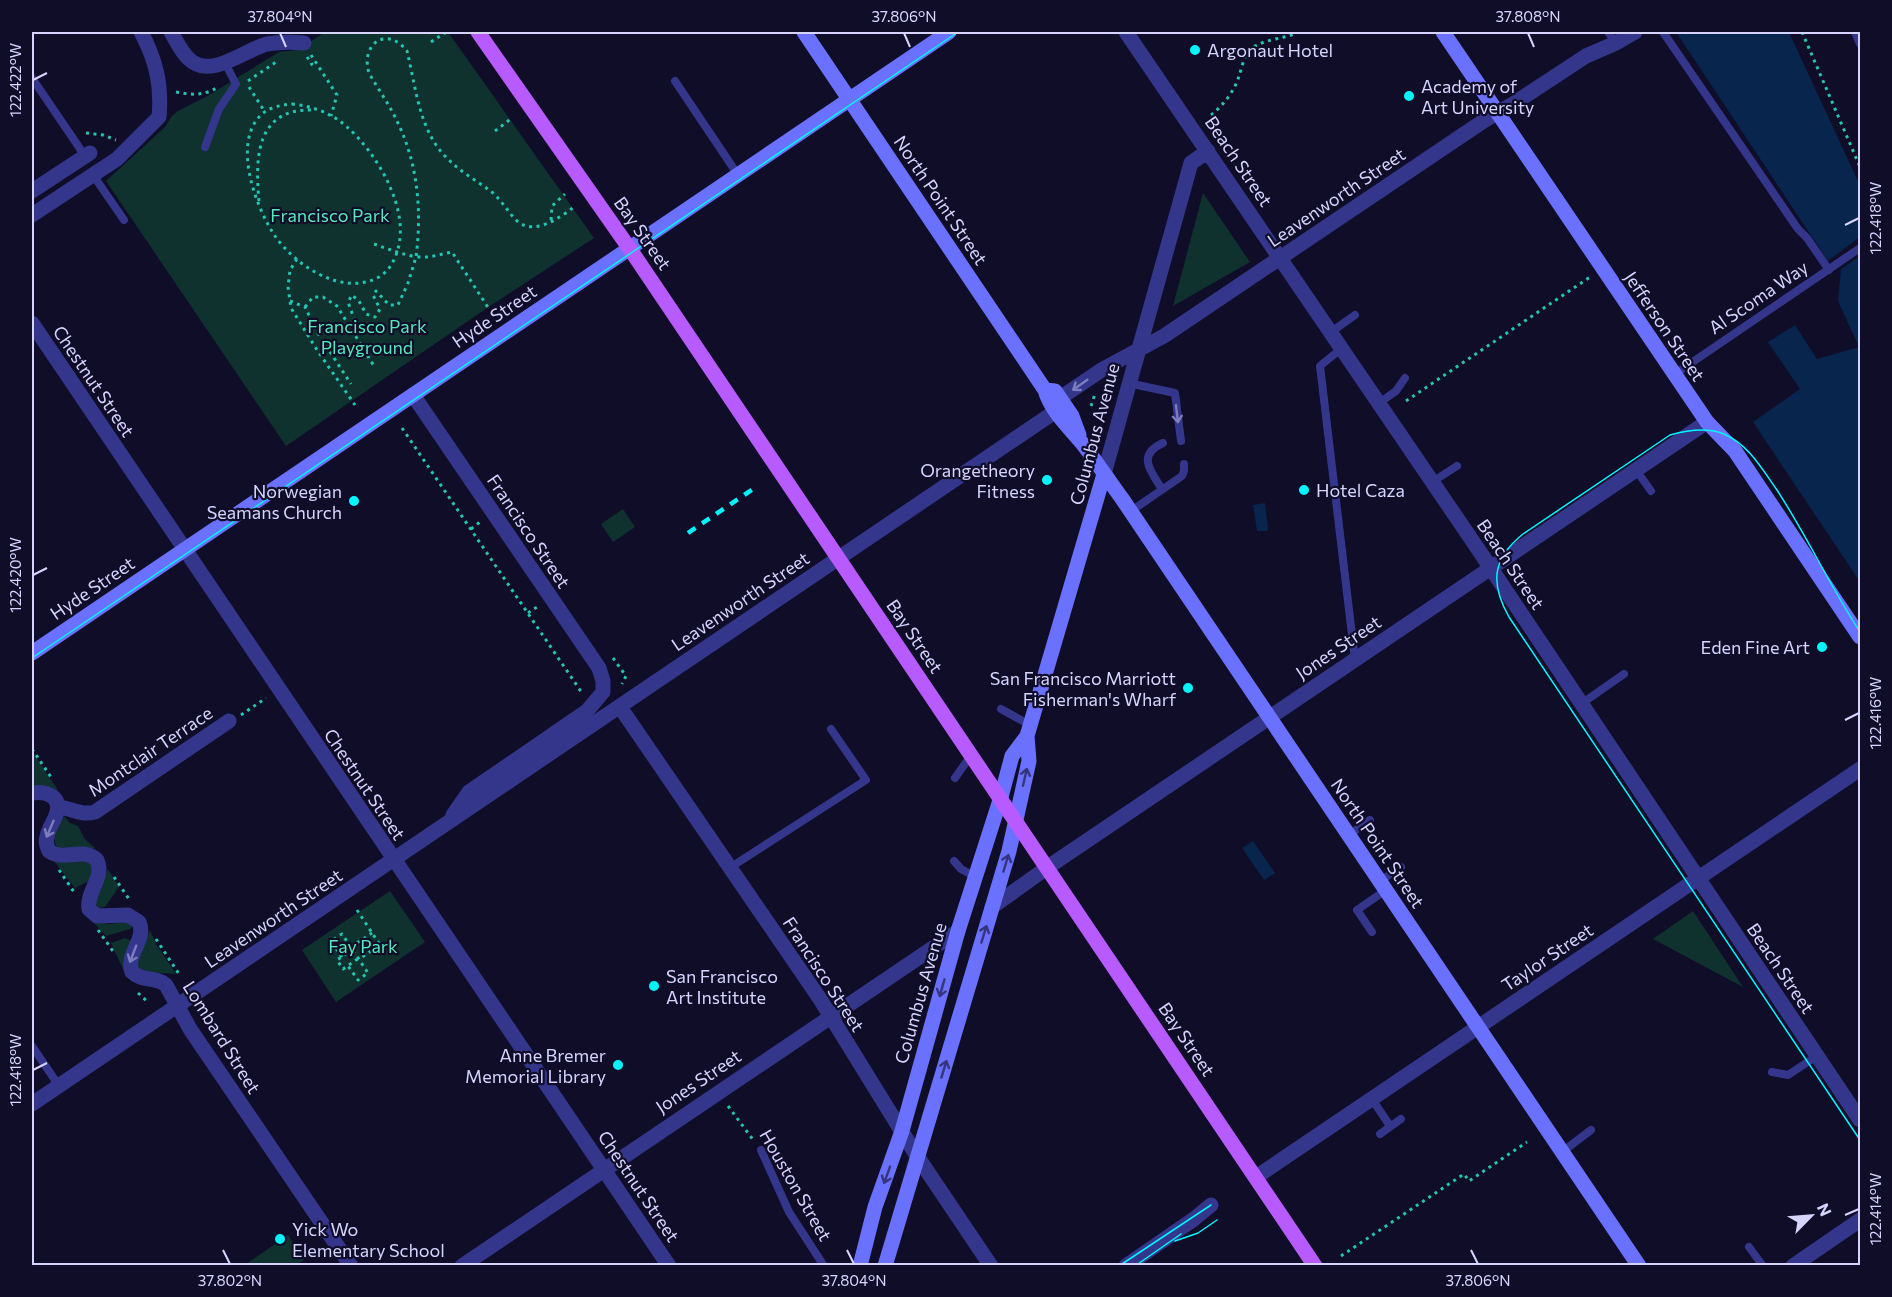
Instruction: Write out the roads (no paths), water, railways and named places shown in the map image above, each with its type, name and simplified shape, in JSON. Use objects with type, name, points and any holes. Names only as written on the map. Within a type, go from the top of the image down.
[{"type":"main road","name":"Bay Street","points":[[478,32],[630,248],[1316,1266]]},
{"type":"street","points":[[32,215],[117,159],[159,117],[161,96],[156,65],[141,32]]},
{"type":"street","points":[[171,32],[189,60],[208,67],[225,63],[250,49],[269,44],[307,53]]},
{"type":"street","name":"North Point Street","points":[[804,32],[1045,390],[1047,399],[1072,416],[1082,443],[1131,511],[1639,1266]]},
{"type":"street","name":"Hyde Street","points":[[32,653],[949,32]]},
{"type":"street","name":"Beach Street","points":[[1126,32],[1342,348],[1860,1120]]},
{"type":"street","name":"Jefferson Street","points":[[1443,32],[1707,422],[1735,451],[1860,637]]},
{"type":"street","name":"Leavenworth Street","points":[[446,824],[469,792],[587,711],[614,697],[839,558],[1058,405],[1103,369],[1137,352],[1612,37],[1635,32]]},
{"type":"street","name":"Columbus Avenue","points":[[860,1266],[875,1207],[902,1131],[958,931],[1012,756],[1028,730],[1104,474],[1191,163],[1208,151]]},
{"type":"street","points":[[32,191],[87,154]]},
{"type":"street","name":"Chestnut Street","points":[[32,323],[183,550],[669,1266]]},
{"type":"street","name":"Francisco Street","points":[[413,395],[599,668],[603,681],[732,867],[830,1016],[917,1156],[991,1266]]},
{"type":"street","name":"Jones Street","points":[[992,907],[1707,422]]},
{"type":"street","name":"Leavenworth Street","points":[[32,1104],[446,824],[614,697]]},
{"type":"street","name":"Montclair Terrace","points":[[58,807],[78,813],[95,812],[229,721]]},
{"type":"street","name":"Columbus Avenue","points":[[885,1266],[1010,851],[1029,761],[1028,730]]},
{"type":"street","name":"Taylor Street","points":[[1256,1177],[1860,769]]},
{"type":"street","points":[[32,792],[50,794],[56,800],[58,807]]},
{"type":"street","name":"Lombard Street","points":[[58,807],[46,837],[48,849],[57,855],[84,853],[97,860],[100,871],[88,899],[89,909],[97,916],[128,915],[137,920],[141,928],[141,935],[131,958],[131,971],[138,978],[162,981],[171,992],[190,1029],[351,1266]]},
{"type":"street","name":"Jones Street","points":[[462,1266],[958,931]]},
{"type":"street","points":[[1126,1266],[1211,1205]]},
{"type":"street","points":[[1793,1266],[1860,1220]]},
{"type":"lane","points":[[1663,32],[1798,229],[1829,270]]},
{"type":"lane","points":[[1855,32],[1860,44]]},
{"type":"lane","points":[[205,147],[219,109],[236,84],[225,63]]},
{"type":"lane","points":[[32,78],[87,154]]},
{"type":"lane","points":[[675,81],[738,175]]},
{"type":"lane","points":[[93,175],[124,220]]},
{"type":"lane","name":"Al Scoma Way","points":[[1675,374],[1860,248]]},
{"type":"lane","points":[[1331,332],[1355,315]]},
{"type":"lane","points":[[1342,348],[1320,366],[1355,660]]},
{"type":"lane","points":[[1379,403],[1396,391],[1405,378]]},
{"type":"lane","points":[[1128,383],[1175,393],[1181,441]]},
{"type":"lane","points":[[1162,489],[1147,463],[1152,451],[1163,443]]},
{"type":"lane","points":[[1131,511],[1177,479],[1184,471],[1184,464]]},
{"type":"lane","points":[[1432,482],[1457,466]]},
{"type":"lane","points":[[1636,470],[1651,491]]},
{"type":"lane","points":[[1581,704],[1624,674]]},
{"type":"lane","points":[[1001,709],[1028,730]]},
{"type":"lane","points":[[732,867],[866,780],[831,729]]},
{"type":"lane","points":[[955,778],[972,754]]},
{"type":"lane","points":[[1349,835],[1370,820]]},
{"type":"lane","points":[[954,861],[961,869],[976,877]]},
{"type":"lane","points":[[1372,932],[1358,910],[1401,867]]},
{"type":"lane","points":[[32,1046],[59,1086]]},
{"type":"lane","points":[[1772,1072],[1788,1075],[1817,1056]]},
{"type":"lane","points":[[1372,1099],[1390,1126]]},
{"type":"lane","points":[[1380,1134],[1401,1119]]},
{"type":"lane","points":[[1562,1152],[1592,1130]]},
{"type":"lane","name":"Houston Street","points":[[761,1150],[789,1212],[824,1266]]},
{"type":"lane","points":[[1749,1247],[1763,1266]]},
{"type":"water","points":[[1676,32],[1789,32],[1860,185],[1860,237],[1828,261]]},
{"type":"water","points":[[1860,256],[1860,582],[1753,422],[1800,389],[1768,342],[1795,325],[1817,359],[1859,347],[1838,301],[1841,269]]},
{"type":"water","points":[[1265,503],[1268,529],[1257,531],[1253,505]]},
{"type":"water","points":[[1253,841],[1275,873],[1264,880],[1242,848]]},
{"type":"tram line","points":[[32,658],[958,32]]},
{"type":"tram line","points":[[1860,632],[1788,507],[1760,466],[1741,444],[1724,434],[1711,430],[1670,435],[1523,534],[1505,553],[1497,572],[1499,593],[1509,617],[1860,1140]]},
{"type":"tram line","points":[[1119,1266],[1211,1205]]},
{"type":"tram line","points":[[1175,1241],[1198,1233],[1217,1220]]},
{"type":"tram line","points":[[1135,1266],[1181,1234]]},
{"type":"railway","points":[[688,533],[753,489]]},
{"type":"place","name":"Argonaut Hotel","points":[[1195,50]]},
{"type":"place","name":"Academy of Art University","points":[[1409,96]]},
{"type":"place","name":"Orangetheory Fitness","points":[[1047,480]]},
{"type":"place","name":"Hotel Caza","points":[[1304,490]]},
{"type":"place","name":"Norwegian Seamans Church","points":[[354,501]]},
{"type":"place","name":"Eden Fine Art","points":[[1822,647]]},
{"type":"place","name":"San Francisco Marriott Fisherman's Wharf","points":[[1188,688]]},
{"type":"place","name":"San Francisco Art Institute","points":[[654,986]]},
{"type":"place","name":"Anne Bremer Memorial Library","points":[[618,1065]]},
{"type":"place","name":"Yick Wo Elementary School","points":[[280,1239]]},
{"type":"park label","name":"Francisco Park","points":[[330,215]]},
{"type":"park label","name":"Francisco Park Playground","points":[[367,336]]},
{"type":"park label","name":"Fay Park","points":[[363,946]]}]
